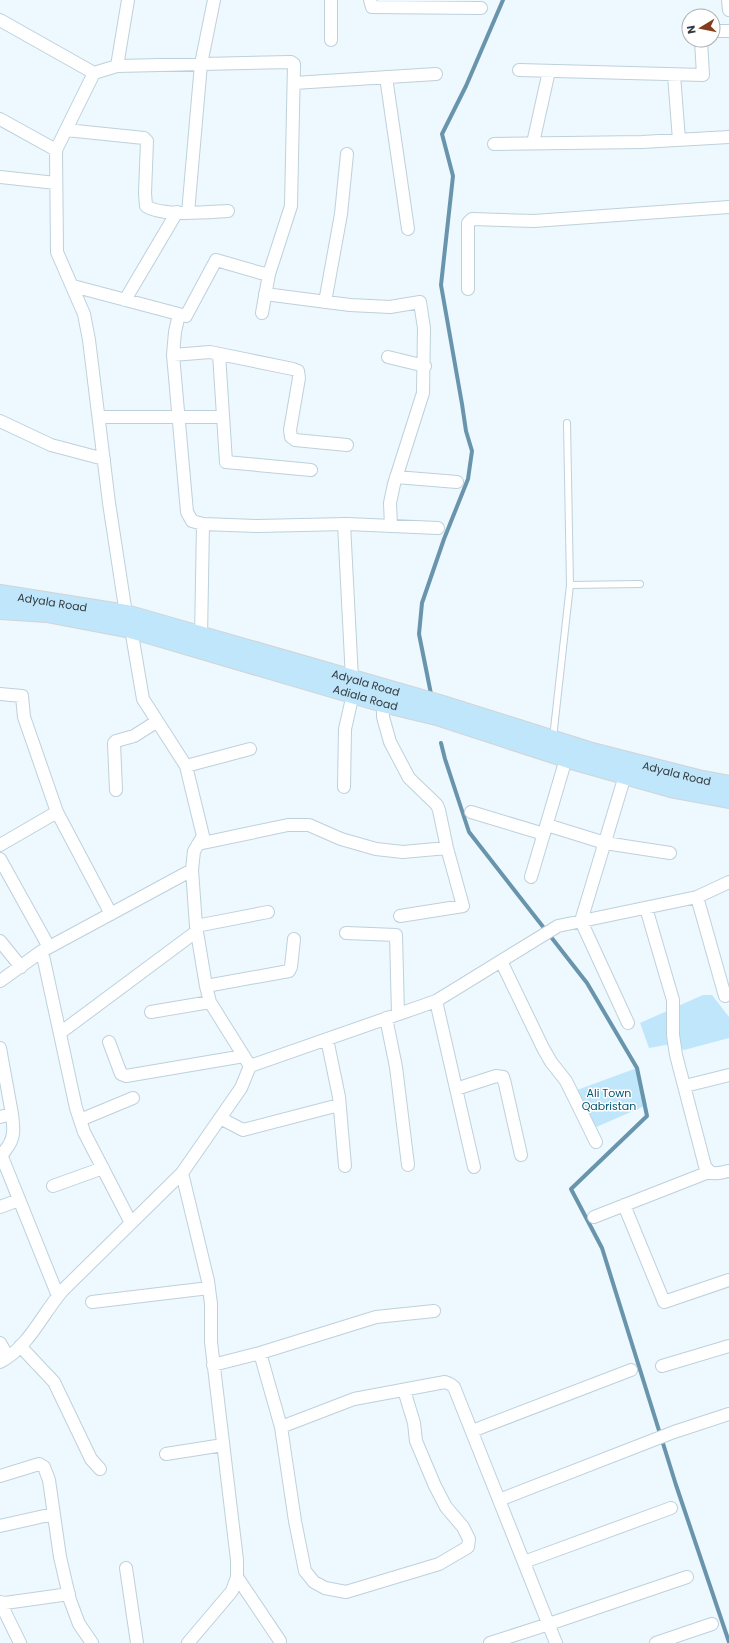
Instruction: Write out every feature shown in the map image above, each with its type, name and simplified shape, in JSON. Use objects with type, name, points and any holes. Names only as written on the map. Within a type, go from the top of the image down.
[{"type":"main road","name":"Adyala Road","points":[[0,594],[201,637],[352,686],[563,747]]},
{"type":"main road","name":"Adiala Road","points":[[0,610],[47,613],[128,622],[352,686],[384,703],[563,747],[627,768],[675,790],[729,799]]},
{"type":"main road","name":"Adyala Road","points":[[627,768],[729,785]]},
{"type":"street","points":[[117,66],[128,0]]},
{"type":"street","points":[[125,300],[182,213],[201,64],[214,0]]},
{"type":"street","points":[[331,0],[331,40]]},
{"type":"street","points":[[370,0],[372,7],[481,8]]},
{"type":"street","points":[[728,0],[729,10]]},
{"type":"street","points":[[0,20],[94,73],[117,66],[291,62],[294,64],[291,206],[269,274],[262,313]]},
{"type":"street","points":[[519,70],[703,75],[701,48]]},
{"type":"street","points":[[533,143],[549,71]]},
{"type":"street","points":[[0,1343],[4,1360],[28,1339],[58,1296],[182,1173],[241,1088],[247,1061],[210,1002],[206,986],[197,929],[192,870],[194,851],[203,836],[186,766],[156,722],[143,699],[128,622],[109,503],[99,417],[84,314],[57,252],[56,150],[94,73]]},
{"type":"street","points":[[294,83],[436,74]]},
{"type":"street","points":[[674,75],[679,140]]},
{"type":"street","points":[[386,77],[408,229]]},
{"type":"street","points":[[0,119],[56,150]]},
{"type":"street","points":[[66,130],[144,138],[147,141],[146,206],[151,210],[182,213],[228,211]]},
{"type":"street","points":[[494,144],[642,142],[729,137]]},
{"type":"street","points":[[325,302],[341,214],[347,154]]},
{"type":"street","points":[[0,177],[56,183]]},
{"type":"street","points":[[468,289],[468,222],[472,219],[534,221],[729,207]]},
{"type":"street","points":[[73,286],[184,316],[187,314],[216,260],[261,274],[269,274]]},
{"type":"street","points":[[265,294],[325,302],[390,307],[420,302],[424,328],[423,393],[396,477],[390,503],[391,526]]},
{"type":"street","points":[[179,314],[174,332],[173,355],[187,512],[192,521],[203,524],[257,526],[344,524],[438,528]]},
{"type":"street","points":[[173,355],[210,352],[293,368],[298,371],[299,378],[290,437],[295,440],[347,445]]},
{"type":"street","points":[[219,354],[226,462],[311,470]]},
{"type":"street","points":[[388,357],[424,366]]},
{"type":"street","points":[[99,417],[223,417]]},
{"type":"street","points":[[0,421],[52,445],[104,459]]},
{"type":"street","points":[[396,477],[456,482]]},
{"type":"street","points":[[201,637],[203,524]]},
{"type":"street","points":[[344,524],[352,686],[345,729],[344,787]]},
{"type":"street","points":[[0,694],[22,696],[24,717],[57,812],[111,914]]},
{"type":"street","points":[[384,703],[383,717],[390,742],[409,778],[437,805],[439,810],[447,848],[463,906],[400,916]]},
{"type":"street","points":[[116,790],[114,743],[116,741],[134,736],[156,722]]},
{"type":"street","points":[[531,877],[545,830],[563,747]]},
{"type":"street","points":[[186,766],[250,749]]},
{"type":"street","points":[[627,768],[582,921],[628,1023]]},
{"type":"street","points":[[0,845],[57,812]]},
{"type":"street","points":[[470,812],[605,843],[670,853]]},
{"type":"street","points":[[198,844],[288,825],[309,824],[341,839],[376,848],[403,852],[447,848]]},
{"type":"street","points":[[0,859],[46,949],[60,1033],[84,1132],[131,1223]]},
{"type":"street","points":[[0,981],[46,949],[192,870]]},
{"type":"street","points":[[109,1042],[121,1074],[126,1076],[247,1061],[327,1039],[436,1001],[558,926],[697,897],[729,882]]},
{"type":"street","points":[[697,897],[725,996]]},
{"type":"street","points":[[646,908],[673,1000],[673,1035],[705,1166],[708,1172]]},
{"type":"street","points":[[60,1033],[197,929],[268,912]]},
{"type":"street","points":[[346,934],[396,934],[392,1016],[396,1067],[408,1165]]},
{"type":"street","points":[[206,986],[289,971],[292,967],[294,939]]},
{"type":"street","points":[[0,941],[21,967]]},
{"type":"street","points":[[501,960],[543,1048],[551,1062],[566,1081],[596,1142]]},
{"type":"street","points":[[436,1001],[474,1167]]},
{"type":"street","points":[[150,1012],[210,1002]]},
{"type":"street","points":[[327,1039],[340,1105],[345,1166]]},
{"type":"street","points":[[0,1048],[14,1133],[10,1143],[3,1152],[2,1157],[58,1296]]},
{"type":"street","points":[[685,1086],[729,1075]]},
{"type":"street","points":[[456,1089],[496,1076],[502,1077],[505,1084],[521,1155]]},
{"type":"street","points":[[80,1120],[133,1098]]},
{"type":"street","points":[[220,1118],[243,1130],[340,1105]]},
{"type":"street","points":[[0,1117],[12,1114]]},
{"type":"street","points":[[53,1186],[102,1168]]},
{"type":"street","points":[[594,1217],[708,1172],[714,1174],[729,1171]]},
{"type":"street","points":[[182,1173],[209,1288],[213,1365],[237,1555],[237,1577],[232,1591],[188,1643]]},
{"type":"street","points":[[0,1207],[19,1200]]},
{"type":"street","points":[[624,1205],[664,1302],[729,1280]]},
{"type":"street","points":[[92,1302],[209,1288]]},
{"type":"street","points":[[213,1365],[260,1353],[376,1317],[434,1311]]},
{"type":"street","points":[[20,1346],[54,1382],[91,1459],[100,1469]]},
{"type":"street","points":[[662,1366],[729,1346]]},
{"type":"street","points":[[260,1353],[281,1427],[295,1521],[305,1571],[314,1582],[325,1588],[346,1592],[439,1564],[468,1547],[469,1539],[463,1527],[446,1507],[430,1475],[416,1441],[414,1423],[404,1390]]},
{"type":"street","points":[[472,1431],[631,1370]]},
{"type":"street","points":[[281,1427],[354,1399],[445,1382],[454,1387],[556,1643]]},
{"type":"street","points":[[499,1500],[674,1432],[729,1414]]},
{"type":"street","points":[[166,1454],[223,1445]]},
{"type":"street","points":[[0,1476],[39,1464],[44,1467],[48,1480],[60,1557],[69,1594],[79,1624],[92,1643]]},
{"type":"street","points":[[524,1562],[672,1508]]},
{"type":"street","points":[[0,1526],[54,1514]]},
{"type":"street","points":[[126,1568],[137,1643]]},
{"type":"street","points":[[237,1577],[280,1641]]},
{"type":"street","points":[[490,1643],[687,1577]]},
{"type":"street","points":[[0,1602],[5,1603],[69,1594]]},
{"type":"street","points":[[0,1602],[20,1643]]},
{"type":"street","points":[[656,1643],[712,1624]]},
{"type":"lane","points":[[563,747],[570,585],[567,423]]},
{"type":"lane","points":[[570,585],[640,584]]},
{"type":"green space","points":[[703,995],[712,995],[729,1017],[729,1038],[684,1050],[671,1044],[649,1048],[640,1023]]},
{"type":"green space","name":"Ali Town Qabristan","points":[[637,1068],[647,1105],[594,1128],[577,1090]]},
{"type":"waterway","points":[[431,694],[419,634],[422,603],[444,539],[468,479],[472,451],[466,431],[441,285],[453,176],[442,134],[466,86],[503,0]]},
{"type":"waterway","points":[[441,743],[469,832],[587,983],[637,1068],[647,1116],[571,1189],[602,1248],[676,1485],[729,1642]]}]
